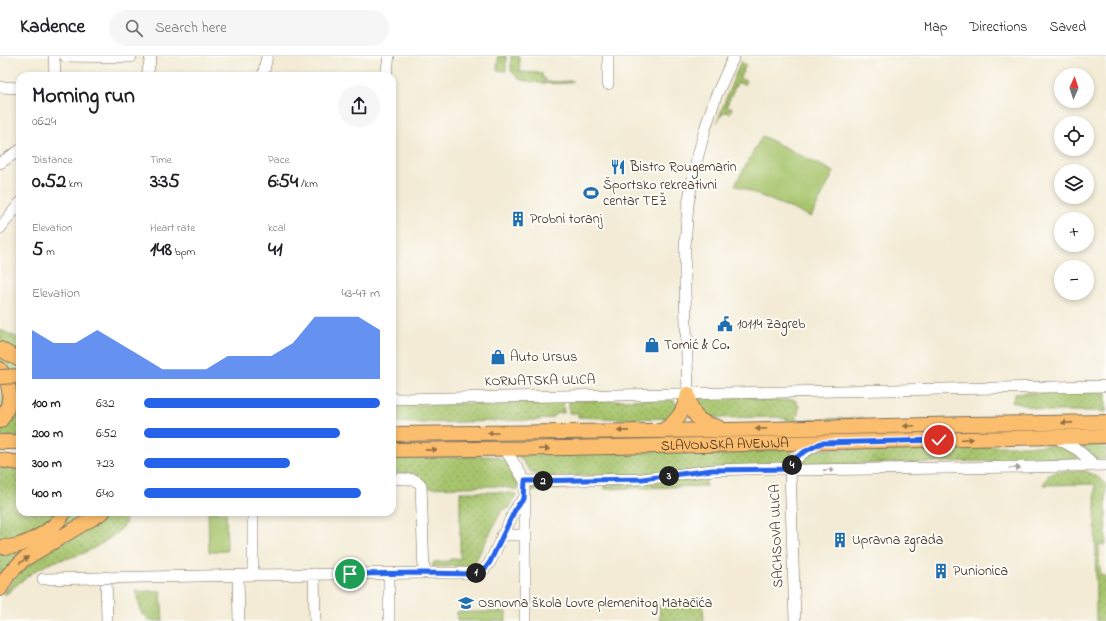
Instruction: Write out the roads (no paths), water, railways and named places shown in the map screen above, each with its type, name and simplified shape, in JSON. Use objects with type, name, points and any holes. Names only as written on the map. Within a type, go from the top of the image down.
[{"type":"main road","points":[[0,349],[16,358]]},
{"type":"main road","points":[[0,369],[6,378],[10,398],[7,411],[0,421]]},
{"type":"main road","points":[[0,377],[16,376]]},
{"type":"main road","points":[[688,394],[692,411],[698,419],[704,423],[730,430]]},
{"type":"main road","points":[[662,430],[669,426],[682,414],[688,394]]},
{"type":"main road","name":"SLAVONSKA AVENIJA","points":[[396,434],[730,430],[1106,422]]},
{"type":"main road","points":[[396,427],[424,427],[469,433]]},
{"type":"main road","name":"SLAVONSKA AVENIJA","points":[[396,450],[821,443],[1106,436]]},
{"type":"main road","points":[[0,442],[16,442]]},
{"type":"main road","points":[[0,457],[16,456]]},
{"type":"main road","points":[[0,460],[16,462]]},
{"type":"main road","points":[[0,547],[13,547],[29,541],[58,522],[62,516]]},
{"type":"main road","points":[[0,590],[8,575],[23,560],[96,516]]},
{"type":"street","points":[[54,56],[55,72]]},
{"type":"street","points":[[65,56],[131,57]]},
{"type":"street","points":[[148,72],[151,56]]},
{"type":"street","points":[[265,72],[267,56]]},
{"type":"street","points":[[387,72],[389,56]]},
{"type":"street","points":[[608,56],[608,84]]},
{"type":"street","points":[[734,56],[716,96],[705,130],[696,162],[688,204],[685,247],[688,394],[1106,386]]},
{"type":"street","points":[[0,87],[16,88]]},
{"type":"street","points":[[0,164],[16,153]]},
{"type":"street","points":[[0,228],[16,208]]},
{"type":"street","name":"KORNATSKA ULICA","points":[[396,399],[688,394]]},
{"type":"street","points":[[1055,437],[1100,465]]},
{"type":"street","name":"SACHSOVA ULICA","points":[[795,621],[790,469],[795,458],[821,443]]},
{"type":"street","points":[[505,449],[525,481],[525,621]]},
{"type":"street","points":[[525,481],[642,479],[712,470],[1032,468],[1100,465]]},
{"type":"street","points":[[396,479],[409,479],[416,481],[421,486],[424,573]]},
{"type":"street","points":[[43,579],[389,573],[476,574],[485,569],[518,505],[524,499]]},
{"type":"street","points":[[252,516],[253,575]]},
{"type":"street","points":[[502,536],[524,535]]},
{"type":"street","points":[[389,573],[389,621]]},
{"type":"street","points":[[314,574],[315,621]]},
{"type":"street","points":[[238,576],[239,621]]},
{"type":"street","points":[[106,578],[107,621]]},
{"type":"place","name":"Bistro Rougemarin","points":[[618,167]]},
{"type":"place","name":"Športsko rekreativni centar TEŽ","points":[[591,193]]},
{"type":"place","name":"Probni toranj","points":[[518,219]]},
{"type":"place","name":"10114 Zagreb","points":[[725,324]]},
{"type":"place","name":"Tomić & Co.","points":[[652,345]]},
{"type":"place","name":"Auto Ursus","points":[[498,357]]},
{"type":"place","name":"Upravna zgrada","points":[[840,540]]},
{"type":"place","name":"Punionica","points":[[941,571]]},
{"type":"place","name":"Osnovna škola Lovre plemenitog Matačića","points":[[466,603]]}]
